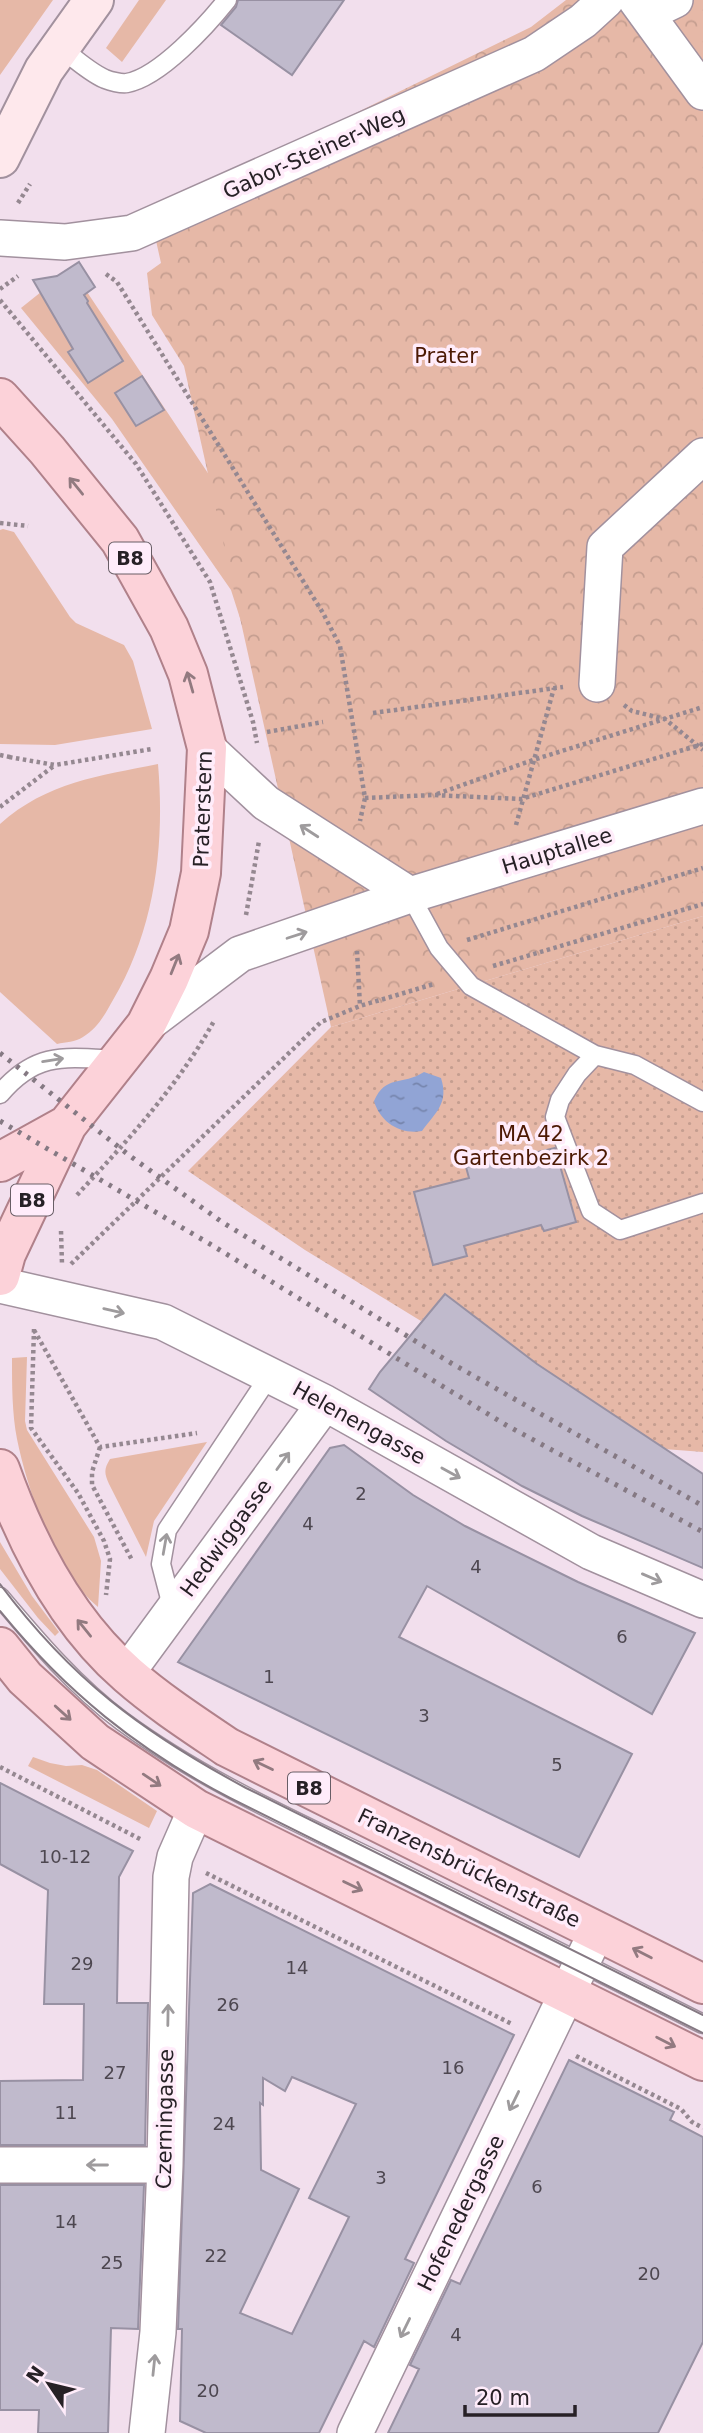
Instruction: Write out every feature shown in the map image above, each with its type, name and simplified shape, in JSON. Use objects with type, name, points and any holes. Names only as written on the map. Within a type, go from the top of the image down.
[{"type":"main road","points":[[0,158],[52,59],[94,0]]},
{"type":"main road","points":[[0,105],[52,59]]},
{"type":"main road","name":"Praterstern","points":[[0,398],[47,450],[120,540],[169,628],[188,674],[207,748],[201,873],[189,931],[146,1025],[67,1125],[0,1162]]},
{"type":"main road","name":"B8","points":[[0,1276],[6,1254],[67,1125]]},
{"type":"main road","name":"Franzensbrückenstraße","points":[[0,1469],[13,1506],[54,1587],[84,1629],[127,1674],[227,1747],[581,1961],[703,2061]]},
{"type":"main road","name":"Franzensbrückenstraße","points":[[0,1647],[25,1678],[95,1742],[196,1809],[581,1961],[703,1984]]},
{"type":"street","name":"Gabor-Steiner-Weg","points":[[0,238],[65,242],[132,233],[534,54],[583,21],[606,0]]},
{"type":"street","points":[[652,5],[703,92]]},
{"type":"street","points":[[597,684],[605,547],[703,456]]},
{"type":"street","points":[[207,748],[266,803],[410,895]]},
{"type":"street","name":"Hauptallee","points":[[146,1025],[240,954],[410,895],[703,806]]},
{"type":"street","name":"Helenengasse","points":[[0,1285],[163,1322],[326,1402],[591,1552],[703,1600]]},
{"type":"street","name":"Hedwiggasse","points":[[127,1674],[326,1402]]},
{"type":"street","name":"Czerningasse","points":[[150,2432],[158,2332],[165,2165],[171,1877],[175,1857],[196,1809]]},
{"type":"street","name":"Hofenedergasse","points":[[355,2433],[581,1961]]},
{"type":"street","points":[[0,2165],[165,2165]]},
{"type":"lane","points":[[52,59],[106,79],[125,83],[141,77],[171,58],[206,26],[227,0]]},
{"type":"lane","points":[[410,895],[439,948],[471,986],[595,1055],[635,1065],[703,1102]]},
{"type":"lane","points":[[595,1055],[577,1074],[560,1100],[555,1117],[591,1211],[620,1230],[703,1203]]},
{"type":"lane","points":[[0,1094],[12,1079],[34,1064],[74,1057],[118,1060]]},
{"type":"lane","points":[[173,1610],[161,1564],[167,1530],[270,1375]]},
{"type":"lane","points":[[0,1597],[80,1686],[120,1720],[161,1748],[243,1795],[703,2024]]},
{"type":"path","points":[[65,242],[117,282],[323,612],[340,646],[365,798],[432,795],[521,799],[702,746]]},
{"type":"path","points":[[0,300],[136,464],[210,582],[253,722],[266,803],[246,916]]},
{"type":"path","points":[[0,523],[28,526]]},
{"type":"path","points":[[373,713],[597,684],[632,711],[664,719],[702,746]]},
{"type":"path","points":[[521,799],[554,688]]},
{"type":"path","points":[[432,795],[703,707]]},
{"type":"path","points":[[267,732],[323,722]]},
{"type":"path","points":[[0,755],[55,765],[152,749]]},
{"type":"path","points":[[0,807],[55,765]]},
{"type":"path","points":[[439,948],[703,868]]},
{"type":"path","points":[[61,1228],[62,1272],[321,1022],[360,1006],[703,904]]},
{"type":"path","points":[[353,916],[360,1006]]},
{"type":"path","points":[[75,1197],[145,1122],[197,1052],[216,1017]]},
{"type":"path","points":[[105,1604],[110,1559],[104,1541],[78,1493],[31,1428],[34,1329],[100,1447],[92,1472],[92,1485],[133,1562]]},
{"type":"path","points":[[100,1447],[235,1428]]},
{"type":"path","points":[[0,1767],[681,2109],[692,2122],[703,2128]]},
{"type":"green space","points":[[0,0],[53,0],[0,75]]},
{"type":"green space","points":[[139,0],[166,0],[122,62],[106,48]]},
{"type":"green space","name":"Prater","points":[[566,0],[703,0],[703,916],[331,1027],[184,366],[152,315],[147,273],[161,263],[150,214],[531,27]]},
{"type":"green space","points":[[71,268],[306,620],[270,712],[231,590],[112,419],[21,308]]},
{"type":"green space","points":[[0,530],[14,532],[76,623],[124,645],[133,661],[152,729],[55,745],[0,744]]},
{"type":"green space","points":[[158,764],[158,856],[148,915],[139,945],[127,973],[97,1025],[80,1039],[57,1044],[0,992],[0,824],[18,810],[55,790],[94,777]]},
{"type":"green space","name":"MA 42 Gartenbezirk 2","points":[[703,916],[703,1452],[664,1449],[537,1364],[445,1294],[421,1321],[305,1250],[188,1171],[331,1027]]},
{"type":"green space","points":[[27,1357],[27,1430],[94,1537],[101,1561],[98,1607],[69,1574],[57,1553],[28,1483],[15,1429],[12,1378],[12,1358]]},
{"type":"green space","points":[[207,1442],[154,1521],[146,1557],[107,1480],[105,1471],[108,1462],[110,1459]]},
{"type":"green space","points":[[0,1542],[32,1596],[59,1632],[55,1636],[0,1569]]},
{"type":"green space","points":[[33,1757],[50,1763],[82,1765],[97,1770],[157,1811],[149,1828],[28,1766]]},
{"type":"water","points":[[424,1072],[441,1078],[443,1094],[440,1107],[422,1131],[399,1129],[386,1121],[374,1101],[389,1084]]},
{"type":"building","points":[[238,0],[344,0],[292,75],[221,25],[236,7]]},
{"type":"building","points":[[79,262],[95,287],[84,295],[87,303],[123,361],[88,383],[68,352],[73,349],[33,280],[57,276]]},
{"type":"building","points":[[142,376],[164,410],[136,426],[115,393]]},
{"type":"building","points":[[555,1148],[576,1222],[544,1231],[541,1225],[464,1246],[467,1256],[433,1265],[414,1192],[469,1178],[466,1167]]},
{"type":"building","points":[[445,1294],[537,1364],[703,1474],[703,1568],[582,1516],[522,1486],[446,1441],[369,1389]]},
{"type":"building","points":[[344,1445],[413,1495],[465,1526],[578,1582],[695,1633],[652,1714],[427,1586],[399,1637],[632,1754],[579,1857],[178,1662],[330,1448]]},
{"type":"building","points":[[0,1783],[133,1851],[119,1877],[117,2003],[148,2003],[145,2145],[0,2145],[0,2081],[83,2080],[84,2004],[44,2004],[48,1890],[0,1864]]},
{"type":"building","points":[[210,1884],[514,2035],[405,2259],[414,2263],[374,2347],[364,2341],[319,2433],[206,2433],[180,2421],[182,2329],[178,2329],[193,1893]],"holes":[[[292,2077],[356,2104],[309,2198],[349,2217],[292,2334],[240,2313],[299,2189],[261,2170],[260,2103],[263,2105],[263,2078],[285,2091]]]},
{"type":"building","points":[[569,2060],[674,2112],[670,2120],[703,2137],[703,2342],[658,2433],[388,2433],[419,2369],[410,2365],[451,2280],[460,2284]]},
{"type":"building","points":[[0,2185],[144,2185],[138,2329],[111,2328],[108,2433],[38,2433],[39,2410],[0,2410]]},
{"type":"tram line","points":[[0,1584],[27,1618],[82,1676],[141,1724],[208,1767],[703,2015]]},
{"type":"tram line","points":[[0,1611],[51,1668],[105,1717],[196,1780],[703,2033]]},
{"type":"railway","points":[[0,1053],[130,1156],[222,1222],[451,1363],[703,1506]]},
{"type":"railway","points":[[0,1121],[210,1244],[506,1425],[703,1532]]}]
